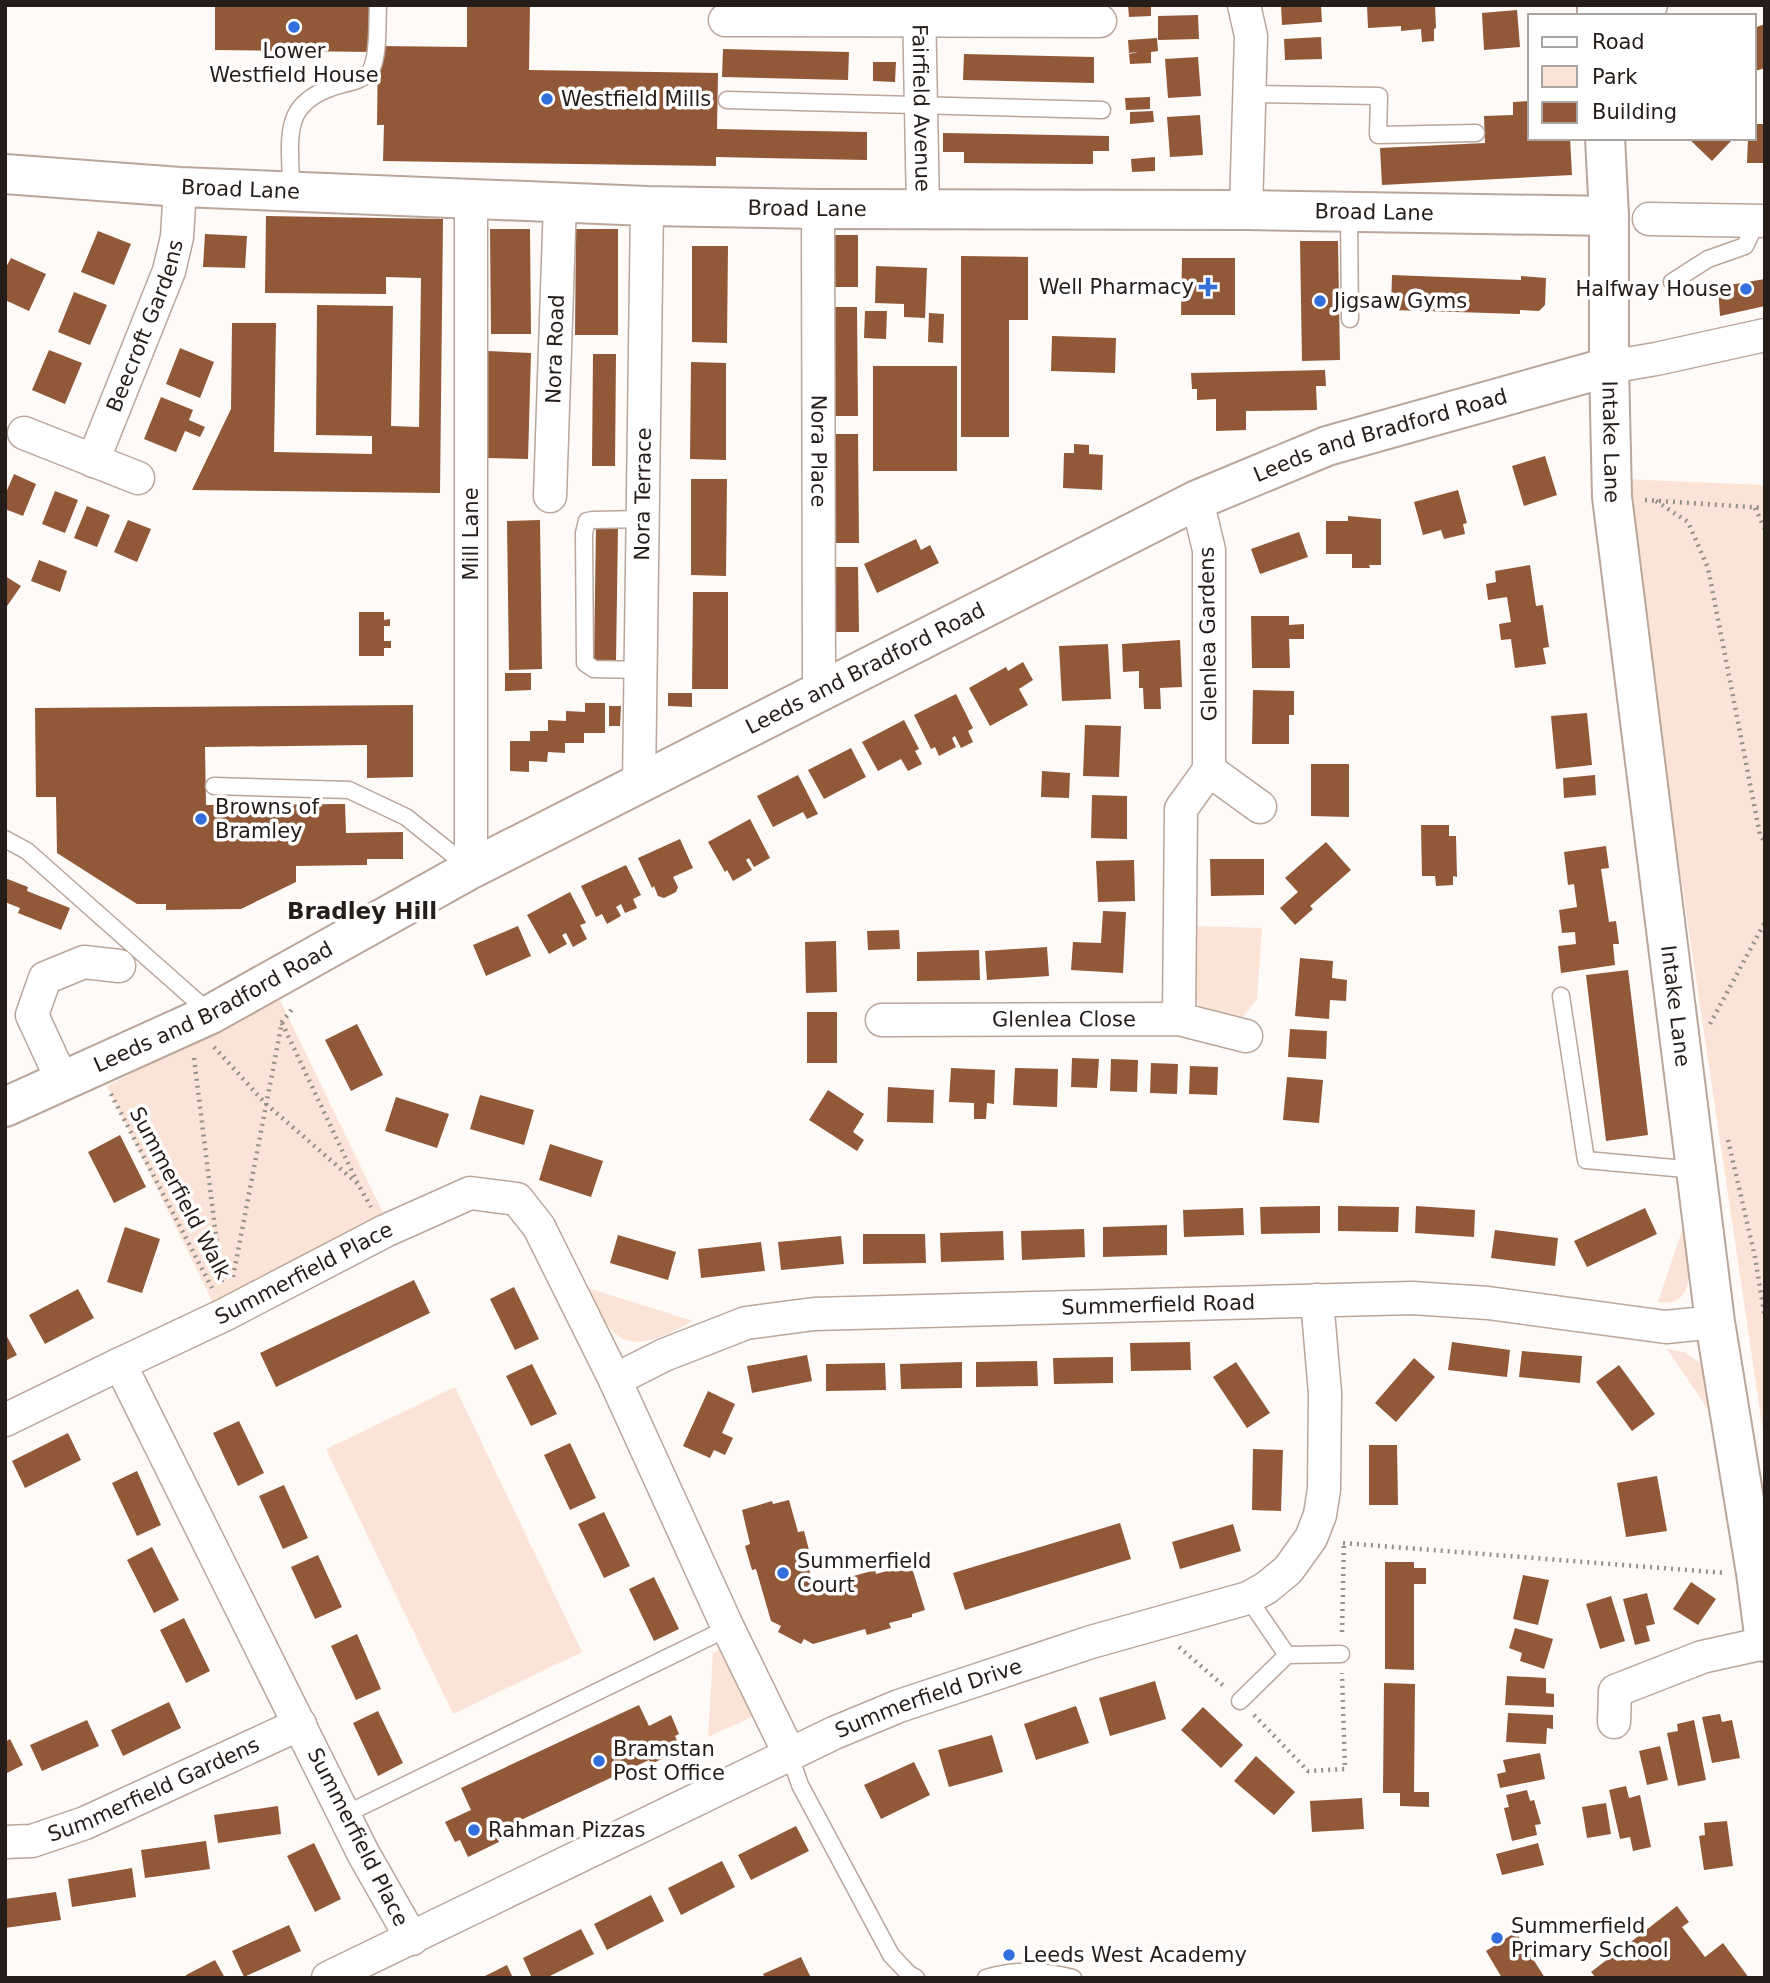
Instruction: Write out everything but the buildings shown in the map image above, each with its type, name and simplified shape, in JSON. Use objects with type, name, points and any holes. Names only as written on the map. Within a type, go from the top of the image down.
[{"type":"street","points":[[1244,5],[1251,36],[1246,210]]},
{"type":"street","points":[[1602,14],[1651,5]]},
{"type":"street","points":[[725,20],[919,13],[1100,21]]},
{"type":"street","name":"Fairfield Avenue","points":[[919,13],[923,210]]},
{"type":"street","name":"Intake Lane","points":[[1605,140],[1609,216],[1612,496],[1714,1322],[1765,1643]]},
{"type":"street","name":"Broad Lane","points":[[5,174],[180,187],[647,205],[1609,216]]},
{"type":"street","name":"Beecroft Gardens","points":[[93,461],[169,271],[177,237],[180,187]]},
{"type":"street","name":"Mill Lane","points":[[471,200],[471,869]]},
{"type":"street","name":"Nora Road","points":[[550,496],[560,202]]},
{"type":"street","name":"Nora Terrace","points":[[639,783],[647,205]]},
{"type":"street","name":"Nora Place","points":[[818,209],[819,690]]},
{"type":"street","points":[[1649,219],[1761,221]]},
{"type":"street","name":"Leeds and Bradford Road","points":[[5,1107],[200,1018],[471,869],[1197,500],[1327,446],[1609,367],[1765,335]]},
{"type":"street","points":[[24,433],[138,478]]},
{"type":"street","name":"Glenlea Gardens","points":[[1197,500],[1209,550],[1209,770]]},
{"type":"street","points":[[1180,1019],[1181,809],[1209,770],[1259,807]]},
{"type":"street","points":[[62,1080],[32,1015],[45,978],[84,961],[118,967]]},
{"type":"street","name":"Glenlea Close","points":[[882,1020],[1180,1019],[1246,1035]]},
{"type":"street","name":"Summerfield Place","points":[[412,1939],[363,1853],[120,1364],[226,1314],[385,1231],[470,1193],[517,1199],[539,1227],[615,1380],[728,1628],[789,1753]]},
{"type":"street","name":"Summerfield Road","points":[[615,1380],[664,1355],[746,1323],[827,1314],[1412,1298],[1488,1303],[1666,1327],[1714,1322]]},
{"type":"street","name":"Summerfield Drive","points":[[328,1978],[789,1753],[899,1706],[1091,1642],[1248,1598],[1266,1588],[1288,1570],[1311,1538],[1320,1515],[1324,1489],[1325,1393],[1317,1300]]},
{"type":"street","points":[[5,1420],[120,1364]]},
{"type":"street","points":[[1614,1723],[1615,1691],[1702,1657],[1765,1643]]},
{"type":"street","name":"Summerfield Gardens","points":[[5,1842],[32,1841],[85,1823],[300,1724]]},
{"type":"lane","points":[[291,191],[293,118],[306,101],[321,90],[356,81],[371,70],[378,5]]},
{"type":"lane","points":[[1250,94],[1379,96],[1378,135],[1476,133]]},
{"type":"lane","points":[[727,100],[1102,110]]},
{"type":"lane","points":[[1349,212],[1350,319]]},
{"type":"lane","points":[[1672,282],[1708,259],[1745,246],[1761,221]]},
{"type":"lane","points":[[640,670],[594,669],[586,663],[584,533],[587,521],[642,519]]},
{"type":"lane","points":[[214,786],[349,790],[406,817],[471,869]]},
{"type":"lane","points":[[5,839],[27,851],[200,1018]]},
{"type":"lane","points":[[1561,996],[1586,1160],[1696,1170]]},
{"type":"lane","points":[[1248,1598],[1287,1655]]},
{"type":"lane","points":[[344,1815],[728,1628]]},
{"type":"lane","points":[[1240,1701],[1287,1655],[1341,1654]]},
{"type":"lane","points":[[789,1753],[800,1785],[891,1955],[916,1978]]},
{"type":"lane","points":[[986,1978],[999,1973],[1030,1971],[1073,1978]]},
{"type":"path","points":[[1765,508],[1656,501],[1688,522],[1709,568],[1760,835],[1765,842]]},
{"type":"path","points":[[1755,507],[1765,528]]},
{"type":"path","points":[[1710,1026],[1765,922]]},
{"type":"path","points":[[226,1314],[282,1022],[298,1002]]},
{"type":"path","points":[[200,1018],[265,1103],[358,1184]]},
{"type":"path","points":[[200,1018],[226,1314]]},
{"type":"path","points":[[282,1022],[358,1184],[385,1231]]},
{"type":"path","name":"Summerfield Walk","points":[[107,1086],[226,1314]]},
{"type":"path","points":[[1725,1128],[1755,1257],[1765,1318]]},
{"type":"path","points":[[1311,1538],[1689,1571],[1756,1573]]},
{"type":"green space","points":[[1622,479],[1765,485],[1765,1446],[1746,1316]]},
{"type":"green space","points":[[1193,926],[1262,928],[1257,999],[1243,1017],[1214,1016],[1203,1009],[1194,997]]},
{"type":"green space","points":[[279,998],[388,1223],[218,1313],[107,1086]]},
{"type":"green space","points":[[1684,1225],[1689,1262],[1687,1287],[1681,1296],[1672,1302],[1658,1302]]},
{"type":"green space","points":[[588,1288],[693,1321],[661,1337],[639,1342],[628,1341],[609,1327]]},
{"type":"green space","points":[[1667,1349],[1684,1352],[1703,1365],[1713,1417]]},
{"type":"green space","points":[[455,1387],[582,1652],[453,1714],[326,1449]]},
{"type":"green space","points":[[721,1649],[752,1717],[708,1737],[713,1653]]},
{"type":"place","name":"Lower Westfield House","points":[[294,27]]},
{"type":"place","name":"Westfield Mills","points":[[547,99]]},
{"type":"place","name":"Well Pharmacy","points":[[1208,287]]},
{"type":"place","name":"Halfway House","points":[[1746,289]]},
{"type":"place","name":"Jigsaw Gyms","points":[[1320,301]]},
{"type":"place","name":"Browns of Bramley","points":[[201,819]]},
{"type":"place","name":"Summerfield Court","points":[[783,1573]]},
{"type":"place","name":"Bramstan Post Office","points":[[599,1761]]},
{"type":"place","name":"Rahman Pizzas","points":[[474,1830]]},
{"type":"place","name":"Summerfield Primary School","points":[[1497,1938]]},
{"type":"place","name":"Leeds West Academy","points":[[1009,1955]]},
{"type":"district","name":"Bradley Hill","points":[[362,911]]}]
